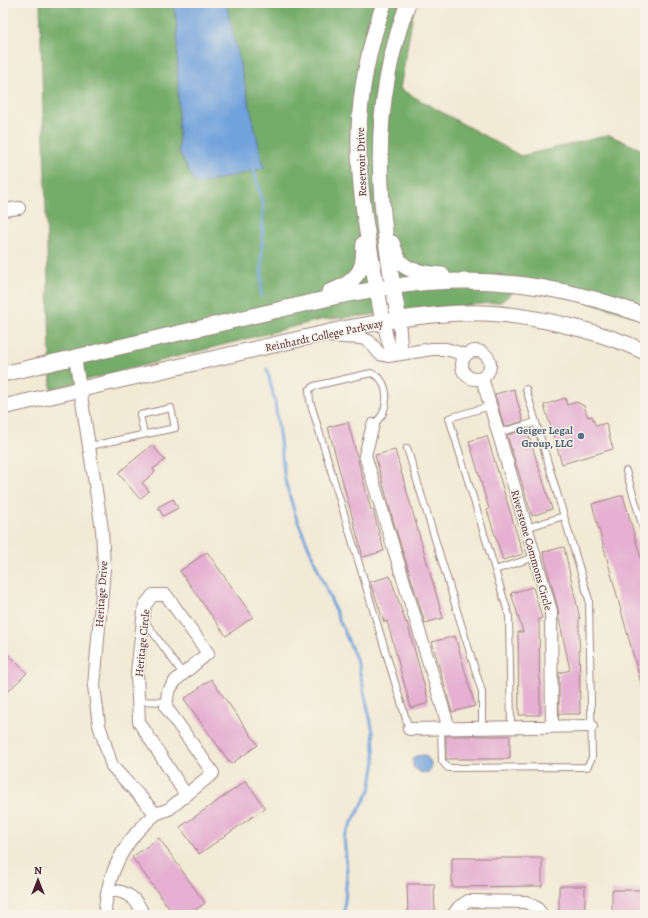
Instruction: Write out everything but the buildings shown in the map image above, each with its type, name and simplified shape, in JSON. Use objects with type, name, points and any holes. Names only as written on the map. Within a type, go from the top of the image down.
[{"type":"street","name":"Reservoir Drive","points":[[383,322],[361,191],[359,159],[360,112],[368,58],[384,3]]},
{"type":"street","name":"Reservoir Drive","points":[[399,320],[384,218],[380,137],[383,100],[390,59],[408,3]]},
{"type":"street","points":[[3,210],[19,208]]},
{"type":"street","points":[[384,218],[399,260],[408,268],[422,273],[532,286],[570,293],[645,316]]},
{"type":"street","points":[[300,305],[341,288],[354,279],[362,265],[366,224]]},
{"type":"street","points":[[3,374],[75,356],[377,288],[434,282],[493,282]]},
{"type":"street","name":"Reinhardt College Parkway","points":[[3,407],[318,335],[383,322],[465,313],[496,314],[555,323],[613,339],[644,352]]},
{"type":"street","points":[[397,354],[401,344],[399,320]]},
{"type":"street","points":[[383,322],[388,345],[397,354]]},
{"type":"street","points":[[318,335],[361,338],[368,341],[380,354],[388,356],[432,349],[446,349],[466,355]]},
{"type":"street","points":[[477,350],[488,356],[490,362],[490,369],[482,378],[475,379],[469,377],[464,373],[462,367],[462,361],[466,355],[477,350]]},
{"type":"street","name":"Heritage Drive","points":[[75,356],[102,529],[104,568],[94,686],[100,725],[112,766],[156,814]]},
{"type":"street","name":"Riverstone Commons Circle","points":[[482,378],[551,611],[552,726]]},
{"type":"street","points":[[373,425],[365,455],[445,728]]},
{"type":"street","name":"Heritage Circle","points":[[167,702],[168,692],[176,680],[208,653],[166,595],[153,595],[145,606],[137,673],[139,722],[186,795]]},
{"type":"street","points":[[105,915],[111,876],[123,850],[137,832],[156,814],[169,809],[213,773],[166,707],[167,702]]},
{"type":"street","points":[[409,729],[591,726]]},
{"type":"street","points":[[108,890],[121,891],[132,897],[140,907],[143,915]]},
{"type":"street","points":[[453,915],[459,907],[468,901],[476,901],[526,902],[537,908],[542,915]]},
{"type":"lane","points":[[373,425],[382,415],[386,400],[384,383],[376,374],[371,373],[321,384],[314,386],[309,390],[309,396],[315,419],[409,729]]},
{"type":"lane","points":[[445,728],[442,762],[448,768],[586,767],[592,758],[590,600],[526,389]]},
{"type":"lane","points":[[490,406],[449,418],[509,616],[511,727]]},
{"type":"lane","points":[[90,446],[175,428],[171,408],[140,415],[144,434]]},
{"type":"lane","points":[[498,433],[536,422]]},
{"type":"lane","points":[[407,448],[482,692],[482,728]]},
{"type":"lane","points":[[626,471],[645,534]]},
{"type":"lane","points":[[526,528],[564,516]]},
{"type":"lane","points":[[495,570],[535,557]]},
{"type":"lane","points":[[143,619],[182,674]]},
{"type":"lane","points":[[138,701],[167,702]]},
{"type":"green space","points":[[40,3],[415,3],[400,89],[521,156],[609,135],[645,151],[645,319],[523,284],[501,302],[320,320],[51,389]]},
{"type":"water","points":[[173,3],[226,3],[264,168],[196,185],[179,152],[177,25]]},
{"type":"water","points":[[425,755],[431,762],[431,770],[427,773],[421,773],[413,767],[413,759],[415,756]]},
{"type":"waterway","points":[[253,167],[263,205],[261,297]]},
{"type":"waterway","points":[[267,369],[275,402],[285,480],[296,517],[358,664],[373,732],[375,761],[370,790],[344,837],[347,872],[344,915]]},
{"type":"place","name":"Geiger Legal Group, LLC","points":[[581,436]]}]
